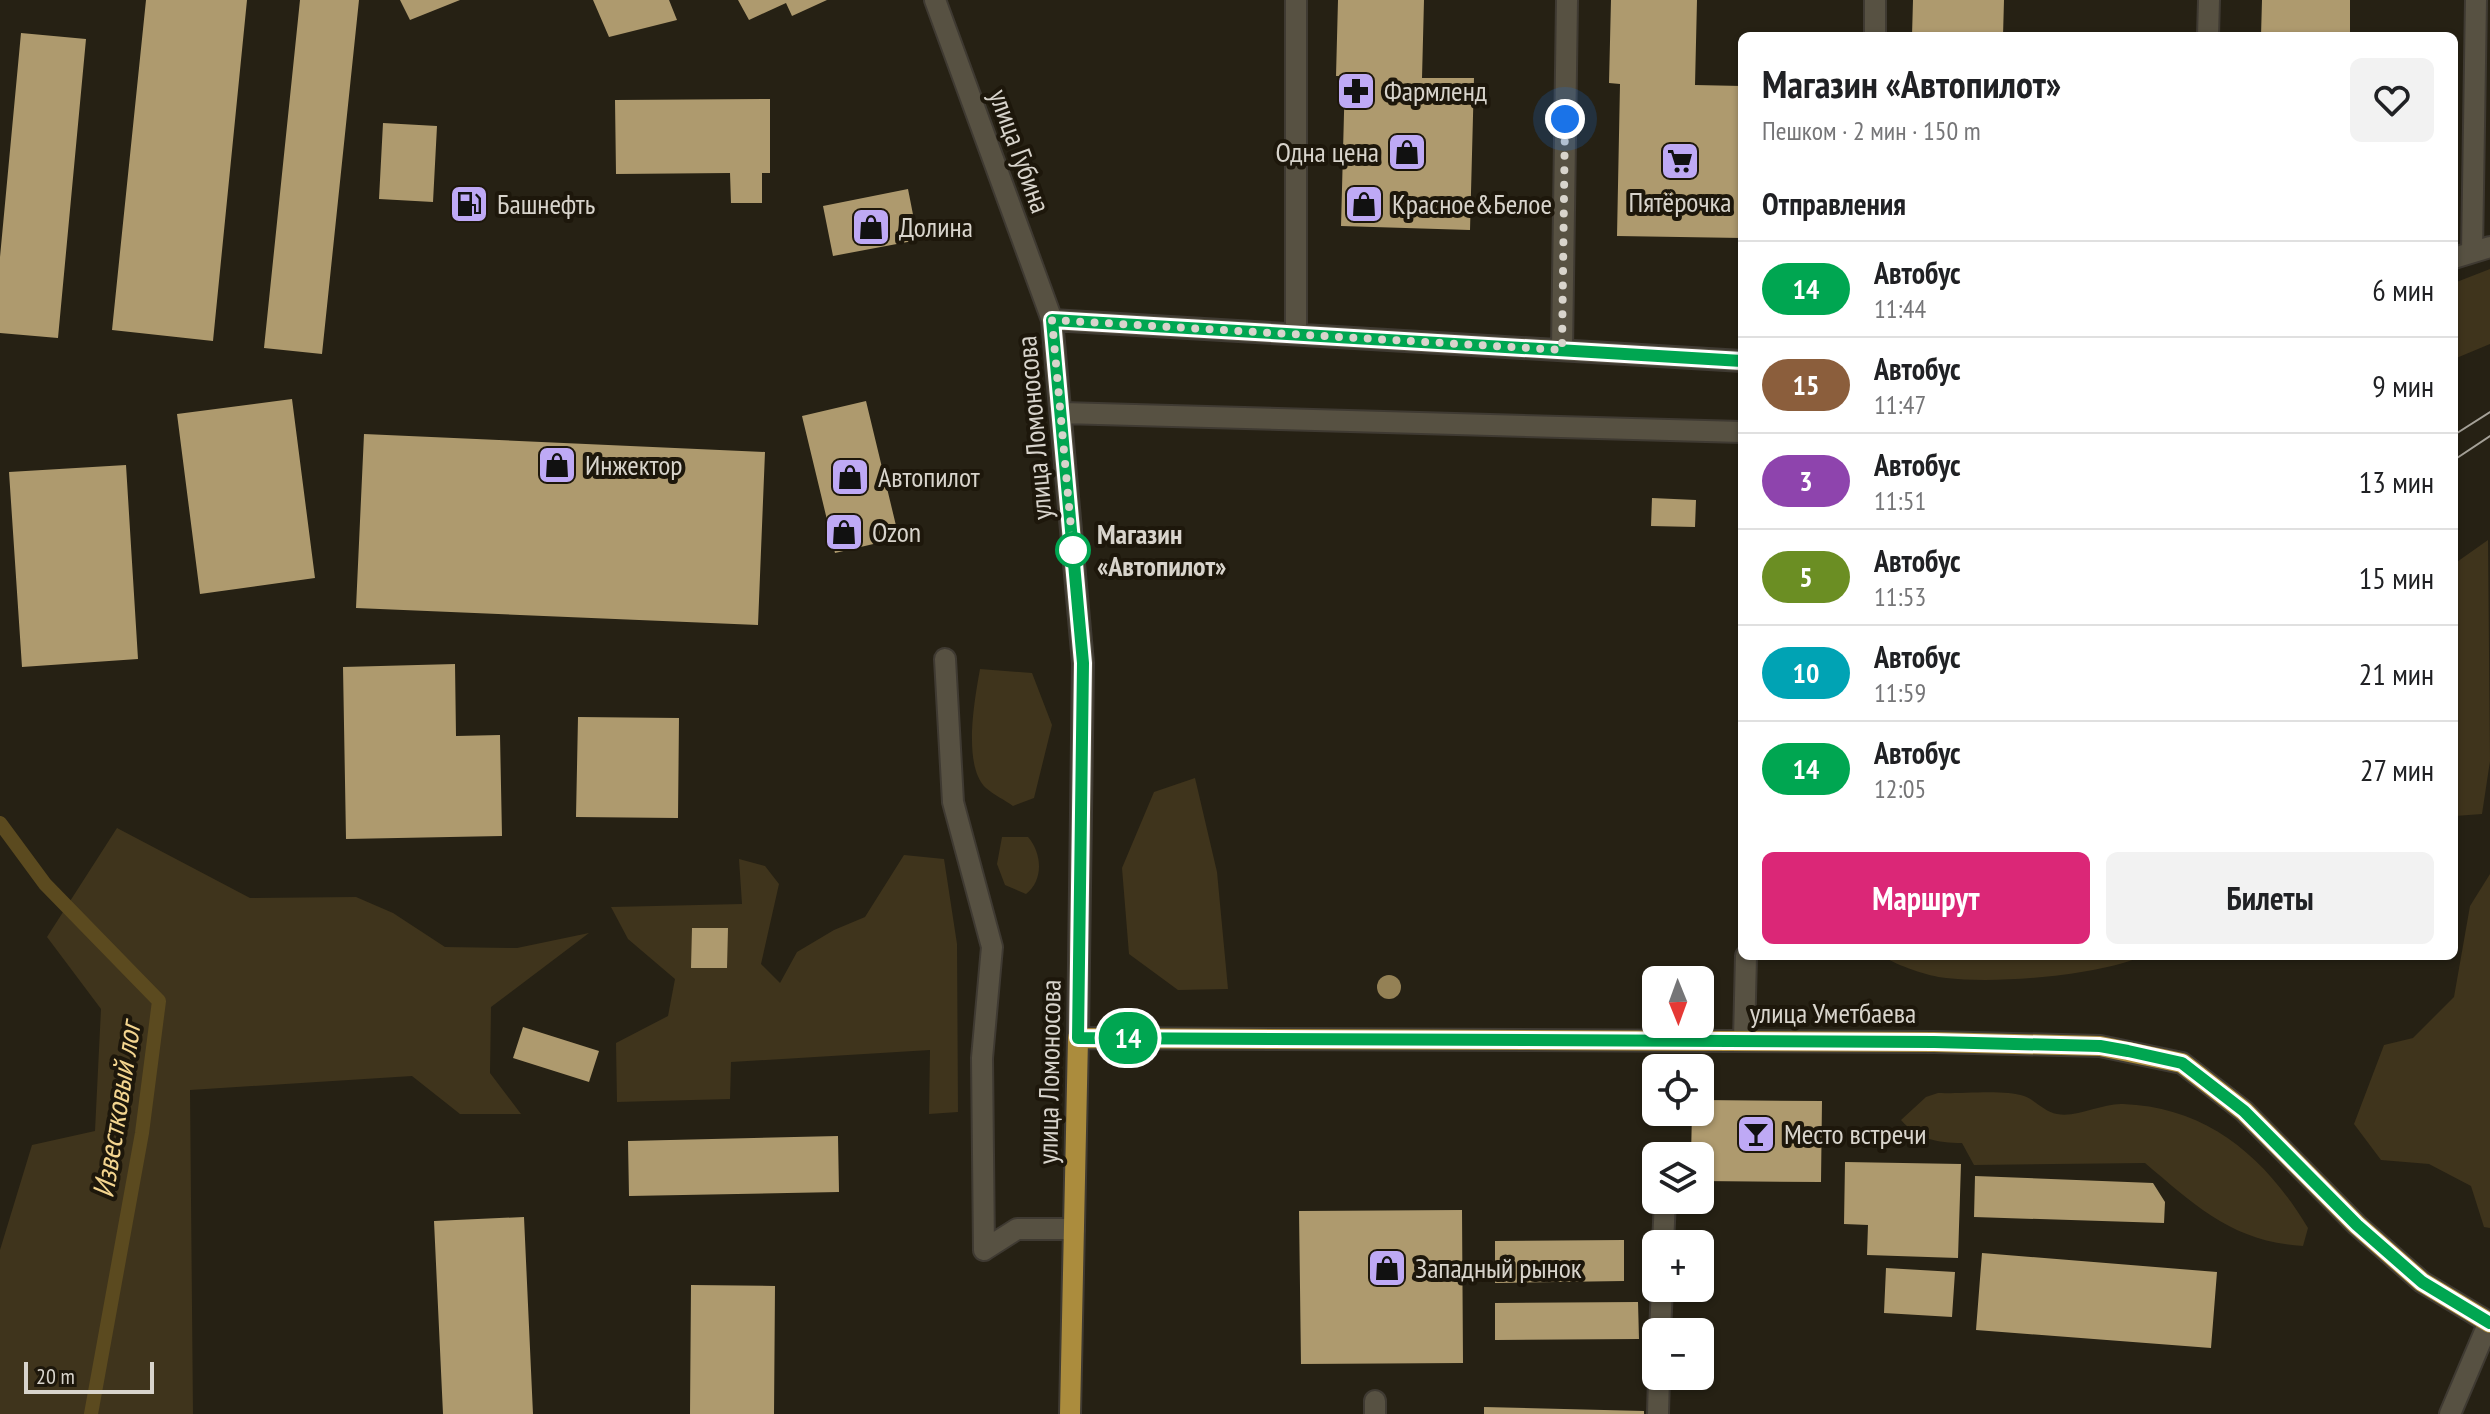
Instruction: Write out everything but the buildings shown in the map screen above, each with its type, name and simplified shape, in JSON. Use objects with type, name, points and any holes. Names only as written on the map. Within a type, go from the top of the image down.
[{"type":"main road","name":"улица Уметбаева","points":[[1078,1038],[1744,1040],[2100,1046],[2182,1063],[2244,1111],[2357,1225],[2422,1282],[2489,1323]]},
{"type":"main road","name":"улица Ломоносова","points":[[1070,1414],[1078,1038]]},
{"type":"street","name":"улица Губина","points":[[935,0],[1052,320]]},
{"type":"street","points":[[1296,0],[1296,334]]},
{"type":"street","points":[[1562,350],[1567,0]]},
{"type":"street","points":[[1875,0],[1875,32]]},
{"type":"street","points":[[2208,32],[2209,0]]},
{"type":"street","points":[[2472,252],[2476,0]]},
{"type":"street","name":"улица Ломоносова","points":[[1078,1038],[1083,663],[1052,320],[1738,361]]},
{"type":"street","points":[[1062,413],[1738,432]]},
{"type":"street","points":[[945,659],[953,802],[992,947],[982,1058],[984,1250],[1017,1229],[1074,1229]]},
{"type":"street","points":[[1744,1040],[1746,960]]},
{"type":"street","points":[[2450,1414],[2489,1323]]},
{"type":"street","points":[[1658,1414],[1659,1390]]},
{"type":"shaded area","points":[[2490,269],[2490,344],[2458,357],[2458,281]]},
{"type":"shaded area","points":[[2488,540],[2490,761],[2482,814],[2458,816],[2458,561]]},
{"type":"shaded area","points":[[980,669],[1032,673],[1052,725],[1034,798],[1013,806],[986,788],[974,764],[972,731]]},
{"type":"shaded area","points":[[1195,778],[1217,872],[1228,989],[1178,990],[1129,954],[1122,868],[1154,792]]},
{"type":"shaded area","points":[[117,828],[250,898],[356,897],[393,913],[445,947],[517,948],[589,933],[491,1007],[490,1073],[521,1114],[460,1114],[412,1076],[190,1090],[193,1414],[0,1414],[0,1250],[32,1145],[95,1131],[101,1009],[47,937]]},
{"type":"shaded area","points":[[1002,837],[1028,837],[1033,843],[1038,858],[1038,874],[1026,894],[1005,885],[997,864]]},
{"type":"shaded area","points":[[904,855],[944,859],[957,944],[958,1112],[929,1114],[930,1050],[731,1062],[730,1099],[617,1102],[616,1043],[668,1016],[675,979],[628,939],[611,907],[742,904],[739,859],[765,866],[779,884],[761,964],[780,983],[797,952],[834,930],[865,917]]},
{"type":"shaded area","points":[[2490,874],[2490,1228],[2484,1227],[2471,1186],[2429,1164],[2381,1160],[2354,1124],[2384,1045],[2413,1038],[2454,997],[2470,906]]},
{"type":"shaded area","points":[[1890,960],[2132,960],[2100,969],[2046,977],[1992,980],[1946,978]]},
{"type":"shaded area","points":[[1938,1093],[2016,1094],[2048,1111],[2065,1115],[2123,1104],[2154,1107],[2182,1115],[2232,1141],[2273,1180],[2308,1228],[2303,1246],[2278,1243],[2236,1229],[2181,1194],[2145,1163],[1974,1165],[1962,1143],[1928,1139],[1901,1120],[1926,1097]]},
{"type":"waterway","name":"Известковый лог","points":[[0,823],[45,884],[159,1001],[142,1133],[91,1414]]},
{"type":"tram line","points":[[2458,432],[2490,412]]},
{"type":"tram line","points":[[2458,457],[2490,436]]},
{"type":"bus line","name":"14","points":[[1738,361],[1052,320],[1083,663],[1078,1038],[2020,1043],[2100,1046],[2128,1051],[2182,1063],[2244,1111],[2357,1225],[2422,1282],[2490,1323]]},
{"type":"place","name":"Фармленд","points":[[1356,91]]},
{"type":"place","name":"Одна цена","points":[[1407,152]]},
{"type":"place","name":"Пятёрочка","points":[[1680,161]]},
{"type":"place","name":"Башнефть","points":[[469,204]]},
{"type":"place","name":"Красное&Белое","points":[[1364,204]]},
{"type":"place","name":"Долина","points":[[871,227]]},
{"type":"place","name":"Инжектор","points":[[557,465]]},
{"type":"place","name":"Автопилот","points":[[850,477]]},
{"type":"place","name":"Ozon","points":[[844,532]]},
{"type":"place","name":"Магазин «Автопилот»","points":[[1073,550]]},
{"type":"place","name":"Место встречи","points":[[1756,1134]]},
{"type":"place","name":"Западный рынок","points":[[1387,1268]]},
{"type":"route","points":[[1073,550],[1052,320],[1562,350],[1565,119]]}]
